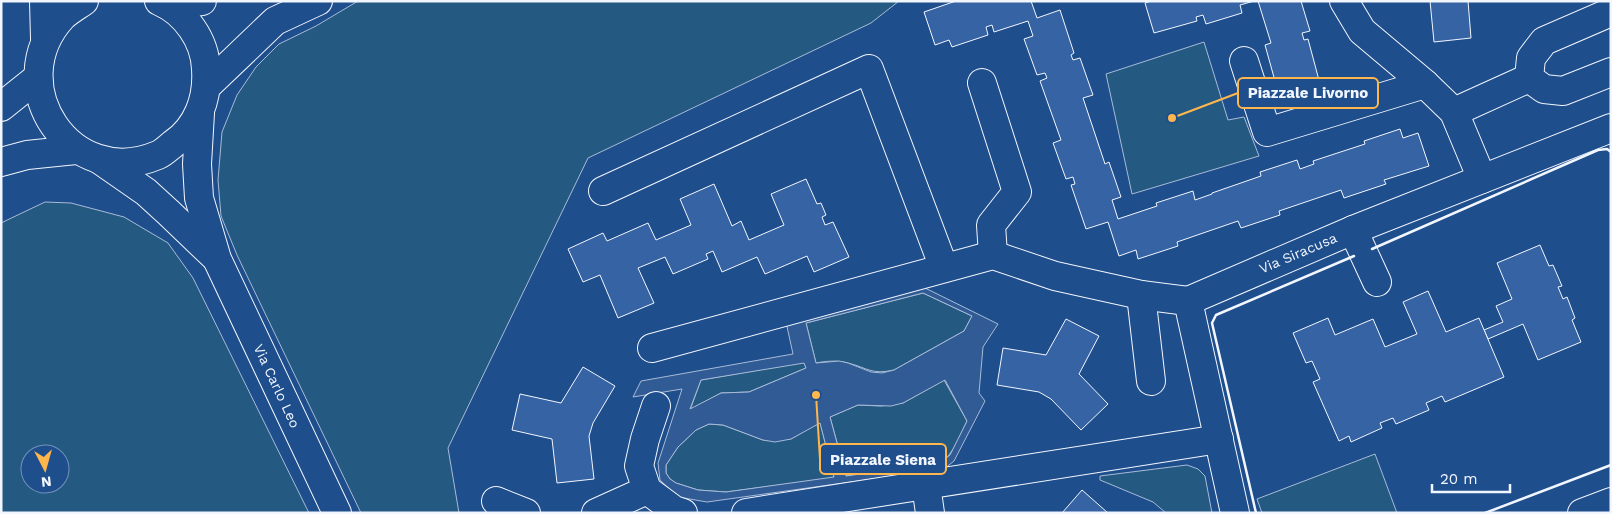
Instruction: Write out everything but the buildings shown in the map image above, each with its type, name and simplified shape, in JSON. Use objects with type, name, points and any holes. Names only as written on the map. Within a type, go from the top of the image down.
[{"type":"street","points":[[44,1],[45,39]]},
{"type":"street","points":[[45,39],[62,16],[84,1]]},
{"type":"street","points":[[163,3],[202,1]]},
{"type":"street","points":[[207,86],[275,21],[318,1]]},
{"type":"street","points":[[1344,1],[1362,31],[1425,84],[1454,112],[1482,179]]},
{"type":"street","points":[[1,162],[27,155],[88,155],[130,162],[159,155],[183,138],[200,114],[207,86],[206,62],[199,39],[185,20],[163,3]]},
{"type":"street","points":[[1529,78],[1532,58],[1544,41],[1611,12]]},
{"type":"street","name":"Via Carlo Leo","points":[[45,39],[38,58],[36,79],[41,106],[55,131],[88,155],[146,192],[217,259]]},
{"type":"street","points":[[1244,61],[1267,132],[1425,84]]},
{"type":"street","points":[[603,191],[869,69],[944,268]]},
{"type":"street","points":[[1529,78],[1544,89],[1563,91],[1611,72]]},
{"type":"street","points":[[1454,112],[1529,78]]},
{"type":"street","points":[[1,108],[36,79]]},
{"type":"street","points":[[982,83],[1016,192],[991,225],[993,255]]},
{"type":"street","name":"Via Carlo Leo","points":[[200,114],[197,164],[199,198],[217,259],[337,513]]},
{"type":"street","name":"Via Siracusa","points":[[1188,300],[1353,230],[1611,128]]},
{"type":"street","points":[[1353,230],[1377,282]]},
{"type":"street","points":[[652,348],[993,255],[1055,276],[1141,295],[1188,300],[1235,513]]},
{"type":"street","points":[[1141,295],[1151,381]]},
{"type":"street","points":[[656,406],[645,439],[639,466],[647,490],[674,510],[684,513]]},
{"type":"street","points":[[746,513],[1219,439]]},
{"type":"street","points":[[926,485],[930,513]]},
{"type":"street","points":[[596,513],[647,490]]},
{"type":"street","points":[[496,501],[526,513]]},
{"type":"street","points":[[1582,513],[1611,502]]},
{"type":"shaded area","points":[[358,1],[899,1],[871,23],[588,158],[448,448],[459,513],[361,513],[237,255],[221,216],[218,180],[222,132],[237,95],[256,67],[279,44],[316,26]]},
{"type":"shaded area","points":[[1204,42],[1228,120],[1244,117],[1259,156],[1132,194],[1106,74]]},
{"type":"shaded area","points":[[45,202],[71,203],[124,217],[168,243],[193,278],[309,513],[1,513],[1,223]]},
{"type":"shaded area","points":[[921,286],[998,324],[983,347],[979,393],[985,401],[954,461],[944,469],[707,502],[678,497],[660,480],[658,463],[682,389],[633,397],[641,381],[793,354],[786,322]],"holes":[[[923,293],[972,316],[964,331],[894,370],[882,373],[871,372],[839,361],[816,363],[806,323]],[[804,363],[806,368],[749,392],[721,393],[690,409],[701,380]],[[945,380],[967,421],[950,455],[940,463],[846,476],[830,417],[858,405],[891,406],[903,403]],[[820,423],[834,477],[726,492],[698,490],[676,483],[666,473],[666,465],[678,447],[696,430],[709,424],[723,425],[763,440],[775,442],[791,439]]]},
{"type":"shaded area","points":[[923,293],[972,316],[964,331],[894,370],[880,372],[840,361],[816,363],[806,323]]},
{"type":"shaded area","points":[[804,362],[806,368],[749,392],[721,393],[690,410],[701,380]]},
{"type":"shaded area","points":[[944,380],[967,421],[956,444],[945,459],[940,463],[846,476],[830,417],[858,405],[881,406],[903,403]]},
{"type":"shaded area","points":[[820,422],[834,478],[726,492],[698,490],[676,483],[666,473],[666,465],[678,447],[696,430],[709,424],[723,425],[763,440],[791,439]]},
{"type":"shaded area","points":[[1375,454],[1397,513],[1262,513],[1257,499]]},
{"type":"shaded area","points":[[1187,465],[1198,469],[1205,476],[1212,513],[1166,513],[1153,502],[1100,480],[1100,476]]},
{"type":"wall","points":[[1372,249],[1598,150],[1607,149],[1611,152]]},
{"type":"wall","points":[[1256,513],[1212,323],[1216,315],[1354,256]]},
{"type":"wall","points":[[1485,513],[1611,465]]},
{"type":"place","name":"Piazzale Livorno","points":[[1172,118]]},
{"type":"place","name":"Piazzale Siena","points":[[816,395]]}]
